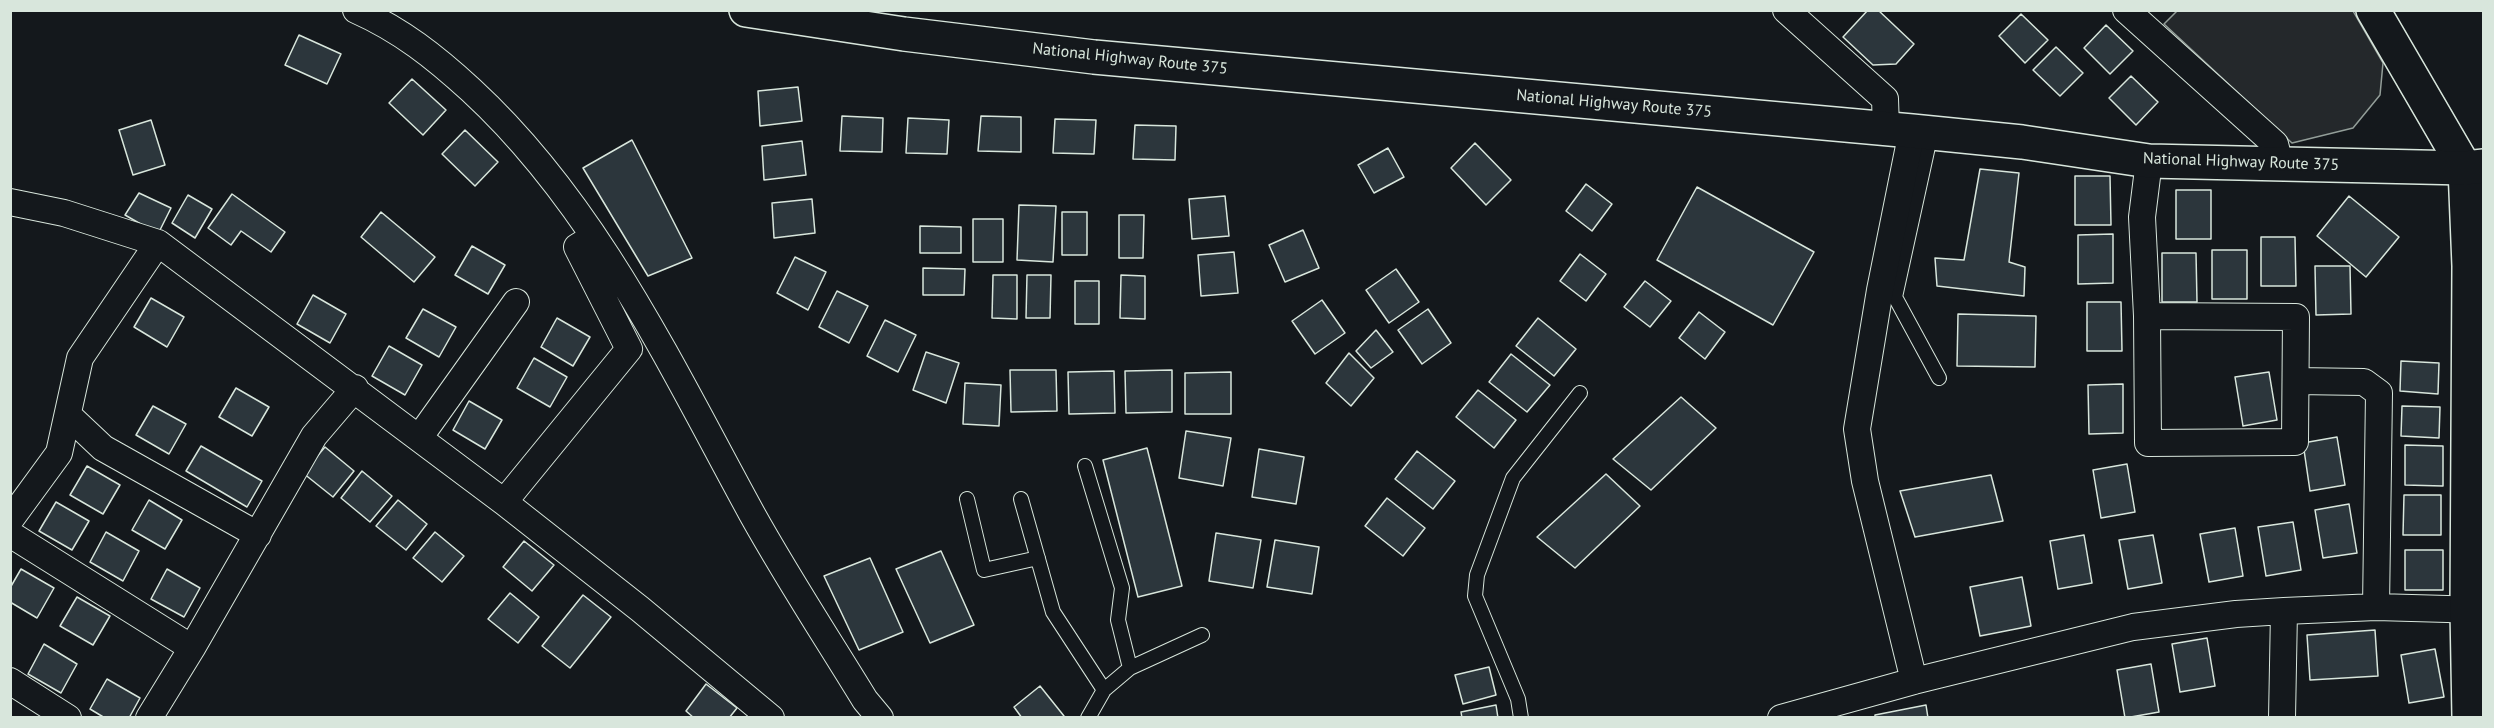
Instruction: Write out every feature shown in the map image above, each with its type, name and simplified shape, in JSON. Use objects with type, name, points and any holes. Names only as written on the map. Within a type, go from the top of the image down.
[{"type":"main road","name":"National Highway Route 375","points":[[746,10],[904,34],[1094,57],[2022,142],[2149,161],[2474,167]]},
{"type":"main road","points":[[2373,10],[2474,167],[2475,610],[2469,717]]},
{"type":"street","points":[[356,10],[417,43],[506,123],[552,176],[594,237],[660,346],[754,517],[865,700],[880,717]]},
{"type":"street","points":[[1786,10],[1885,99],[1910,131],[1857,429],[1865,481],[1914,681]]},
{"type":"street","points":[[2126,10],[2275,144],[2280,164]]},
{"type":"street","points":[[2147,316],[2295,317],[2295,442],[2148,443],[2147,316],[2142,217],[2149,161]]},
{"type":"street","points":[[10,202],[64,213],[158,243],[355,388],[504,502],[640,609],[771,717]]},
{"type":"street","points":[[504,502],[629,349],[577,247],[594,237]]},
{"type":"street","points":[[10,520],[59,453],[80,358],[158,243]]},
{"type":"street","points":[[419,438],[516,302]]},
{"type":"street","points":[[2296,381],[2364,382],[2379,393],[2376,607]]},
{"type":"street","points":[[149,717],[192,648],[314,436],[355,388]]},
{"type":"street","points":[[68,415],[104,448],[258,535]]},
{"type":"street","points":[[10,534],[192,648]]},
{"type":"street","points":[[1781,717],[1914,681],[2133,627],[2236,614],[2284,611],[2376,607],[2475,610]]},
{"type":"street","points":[[2282,717],[2284,611]]},
{"type":"street","points":[[10,681],[68,717]]},
{"type":"lane","points":[[1910,131],[1895,297],[1939,378]]},
{"type":"lane","points":[[1521,717],[1518,699],[1475,596],[1477,575],[1513,478],[1580,393]]},
{"type":"lane","points":[[1085,466],[1122,588],[1118,620],[1130,668]]},
{"type":"lane","points":[[967,499],[984,570],[1038,558]]},
{"type":"lane","points":[[1022,499],[1053,612],[1104,690]]},
{"type":"lane","points":[[1088,717],[1104,690],[1130,668],[1202,634]]},
{"type":"shaded area","points":[[2177,11],[2353,11],[2383,63],[2380,95],[2353,128],[2292,143],[2164,24]]},
{"type":"building","points":[[1868,10],[1878,10],[1914,44],[1896,64],[1873,65],[1843,37]]},
{"type":"building","points":[[2021,14],[2048,40],[2025,63],[1999,36]]},
{"type":"building","points":[[2106,25],[2133,51],[2110,74],[2084,48]]},
{"type":"building","points":[[299,35],[341,54],[327,84],[285,65]]},
{"type":"building","points":[[2056,47],[2083,73],[2060,96],[2033,70]]},
{"type":"building","points":[[2131,76],[2158,102],[2136,125],[2109,98]]},
{"type":"building","points":[[412,79],[446,110],[423,135],[389,103]]},
{"type":"building","points":[[798,87],[802,121],[760,126],[758,91]]},
{"type":"building","points":[[842,116],[883,118],[882,152],[840,151]]},
{"type":"building","points":[[981,116],[1021,117],[1021,152],[978,151]]},
{"type":"building","points":[[908,118],[949,120],[947,154],[906,153]]},
{"type":"building","points":[[1055,119],[1096,120],[1094,154],[1053,153]]},
{"type":"building","points":[[151,120],[165,165],[133,175],[119,130]]},
{"type":"building","points":[[1135,125],[1176,126],[1175,160],[1133,159]]},
{"type":"building","points":[[465,130],[498,162],[475,186],[442,154]]},
{"type":"building","points":[[632,140],[692,258],[648,276],[583,168]]},
{"type":"building","points":[[802,141],[806,175],[764,180],[762,146]]},
{"type":"building","points":[[1475,143],[1511,180],[1486,205],[1451,168]]},
{"type":"building","points":[[1388,148],[1404,177],[1374,193],[1358,165]]},
{"type":"building","points":[[1980,169],[2019,173],[2009,262],[2025,267],[2024,296],[1937,286],[1935,258],[1964,260]]},
{"type":"building","points":[[2075,176],[2110,176],[2111,225],[2075,225]]},
{"type":"building","points":[[1586,184],[1612,204],[1592,231],[1566,211]]},
{"type":"building","points":[[1697,187],[1814,252],[1773,325],[1657,260]]},
{"type":"building","points":[[2176,190],[2211,190],[2211,239],[2176,239]]},
{"type":"building","points":[[139,193],[171,208],[158,234],[125,215]]},
{"type":"building","points":[[232,194],[285,232],[271,252],[241,231],[231,245],[208,228]]},
{"type":"building","points":[[188,195],[212,209],[195,238],[172,223]]},
{"type":"building","points":[[1225,196],[1229,236],[1192,239],[1189,199]]},
{"type":"building","points":[[2349,196],[2399,237],[2366,277],[2317,236]]},
{"type":"building","points":[[812,199],[815,233],[774,238],[772,203]]},
{"type":"building","points":[[1019,205],[1056,206],[1053,262],[1017,260]]},
{"type":"building","points":[[381,212],[435,257],[414,282],[361,237]]},
{"type":"building","points":[[1062,212],[1087,212],[1087,255],[1062,255]]},
{"type":"building","points":[[1119,215],[1144,215],[1143,258],[1119,258]]},
{"type":"building","points":[[973,219],[1003,219],[1003,262],[973,262]]},
{"type":"building","points":[[920,226],[961,227],[961,253],[920,253]]},
{"type":"building","points":[[1303,230],[1319,268],[1285,282],[1269,245]]},
{"type":"building","points":[[2113,234],[2113,283],[2078,284],[2078,235]]},
{"type":"building","points":[[2261,237],[2295,237],[2296,286],[2261,286]]},
{"type":"building","points":[[472,246],[505,265],[488,294],[455,275]]},
{"type":"building","points":[[2212,250],[2247,250],[2247,299],[2212,299]]},
{"type":"building","points":[[1234,252],[1238,293],[1201,296],[1198,255]]},
{"type":"building","points":[[2162,253],[2196,253],[2197,302],[2162,302]]},
{"type":"building","points":[[1580,254],[1606,274],[1586,301],[1560,281]]},
{"type":"building","points":[[795,257],[826,272],[808,310],[777,293]]},
{"type":"building","points":[[2315,266],[2350,266],[2351,314],[2316,315]]},
{"type":"building","points":[[923,268],[965,269],[964,295],[923,295]]},
{"type":"building","points":[[1396,269],[1419,302],[1389,323],[1366,290]]},
{"type":"building","points":[[993,275],[1017,275],[1017,319],[992,318]]},
{"type":"building","points":[[1027,275],[1051,275],[1050,318],[1026,318]]},
{"type":"building","points":[[1121,275],[1145,276],[1145,319],[1120,318]]},
{"type":"building","points":[[1075,281],[1099,281],[1099,324],[1075,324]]},
{"type":"building","points":[[1645,281],[1671,301],[1650,327],[1624,307]]},
{"type":"building","points":[[837,291],[868,306],[849,343],[819,327]]},
{"type":"building","points":[[313,295],[346,314],[330,343],[297,324]]},
{"type":"building","points":[[151,298],[184,317],[167,347],[134,327]]},
{"type":"building","points":[[1322,300],[1345,333],[1315,354],[1292,321]]},
{"type":"building","points":[[2087,302],[2121,302],[2122,351],[2087,351]]},
{"type":"building","points":[[423,309],[456,327],[439,357],[406,338]]},
{"type":"building","points":[[1428,309],[1451,343],[1422,364],[1398,330]]},
{"type":"building","points":[[1699,312],[1725,332],[1705,359],[1679,338]]},
{"type":"building","points":[[1958,314],[2036,316],[2035,367],[1957,366]]},
{"type":"building","points":[[557,318],[590,337],[573,366],[541,347]]},
{"type":"building","points":[[1538,318],[1576,349],[1554,376],[1516,346]]},
{"type":"building","points":[[885,320],[916,335],[898,372],[867,356]]},
{"type":"building","points":[[1376,330],[1393,352],[1371,368],[1356,351]]},
{"type":"building","points":[[389,346],[422,365],[405,395],[372,376]]},
{"type":"building","points":[[926,352],[959,363],[946,403],[913,390]]},
{"type":"building","points":[[1349,353],[1374,378],[1351,406],[1326,383]]},
{"type":"building","points":[[1511,354],[1550,385],[1527,412],[1489,382]]},
{"type":"building","points":[[534,358],[567,377],[550,407],[517,388]]},
{"type":"building","points":[[2401,361],[2439,363],[2438,394],[2400,391]]},
{"type":"building","points":[[1010,370],[1056,370],[1057,411],[1011,412]]},
{"type":"building","points":[[1172,370],[1172,412],[1126,413],[1125,371]]},
{"type":"building","points":[[1114,371],[1115,413],[1069,414],[1068,372]]},
{"type":"building","points":[[1231,372],[1231,414],[1185,414],[1185,373]]},
{"type":"building","points":[[2269,372],[2277,420],[2243,426],[2235,377]]},
{"type":"building","points":[[965,383],[1001,385],[999,426],[963,424]]},
{"type":"building","points":[[2123,384],[2123,433],[2089,434],[2088,385]]},
{"type":"building","points":[[236,388],[269,407],[252,436],[219,417]]},
{"type":"building","points":[[1478,390],[1516,420],[1494,448],[1456,417]]},
{"type":"building","points":[[1681,397],[1716,428],[1651,490],[1613,459]]},
{"type":"building","points":[[469,401],[502,420],[485,449],[453,430]]},
{"type":"building","points":[[153,406],[186,424],[169,454],[136,435]]},
{"type":"building","points":[[2402,406],[2440,407],[2439,438],[2401,436]]},
{"type":"building","points":[[1186,431],[1231,438],[1223,486],[1179,478]]},
{"type":"building","points":[[2337,437],[2345,485],[2310,491],[2303,443]]},
{"type":"building","points":[[2405,445],[2443,446],[2443,486],[2405,485]]},
{"type":"building","points":[[201,446],[262,481],[247,507],[186,471]]},
{"type":"building","points":[[325,447],[354,471],[333,497],[303,473]]},
{"type":"building","points":[[1147,448],[1182,586],[1138,597],[1103,460]]},
{"type":"building","points":[[1259,449],[1304,457],[1296,504],[1252,497]]},
{"type":"building","points":[[1417,451],[1455,481],[1433,509],[1395,479]]},
{"type":"building","points":[[2127,464],[2135,512],[2101,518],[2093,470]]},
{"type":"building","points":[[87,466],[120,485],[103,514],[70,495]]},
{"type":"building","points":[[362,471],[392,496],[370,522],[341,498]]},
{"type":"building","points":[[1606,474],[1640,506],[1575,568],[1537,537]]},
{"type":"building","points":[[1991,475],[2003,521],[1915,537],[1900,491]]},
{"type":"building","points":[[2404,495],[2441,495],[2441,535],[2403,535]]},
{"type":"building","points":[[1387,498],[1425,528],[1403,556],[1365,526]]},
{"type":"building","points":[[149,500],[182,520],[165,549],[132,530]]},
{"type":"building","points":[[398,500],[427,524],[406,550],[376,526]]},
{"type":"building","points":[[56,502],[89,521],[72,550],[39,531]]},
{"type":"building","points":[[2349,504],[2357,553],[2323,558],[2315,510]]},
{"type":"building","points":[[2293,522],[2301,570],[2266,576],[2258,527]]},
{"type":"building","points":[[2235,528],[2243,576],[2209,582],[2200,534]]},
{"type":"building","points":[[106,532],[139,551],[123,581],[90,562]]},
{"type":"building","points":[[435,532],[464,556],[442,582],[413,558]]},
{"type":"building","points":[[1216,533],[1261,540],[1253,588],[1209,581]]},
{"type":"building","points":[[2084,535],[2092,583],[2058,589],[2050,541]]},
{"type":"building","points":[[2153,535],[2162,583],[2128,589],[2119,540]]},
{"type":"building","points":[[1275,540],[1319,547],[1312,594],[1267,587]]},
{"type":"building","points":[[524,541],[554,565],[532,591],[503,567]]},
{"type":"building","points":[[2405,550],[2443,550],[2443,590],[2405,590]]},
{"type":"building","points":[[941,551],[974,625],[930,643],[896,569]]},
{"type":"building","points":[[870,558],[903,632],[859,650],[824,576]]},
{"type":"building","points":[[21,569],[54,588],[37,618],[10,602],[10,588]]},
{"type":"building","points":[[167,569],[200,588],[184,617],[151,599]]},
{"type":"building","points":[[2022,577],[2031,626],[1980,636],[1970,587]]},
{"type":"building","points":[[510,593],[539,617],[518,643],[488,619]]},
{"type":"building","points":[[583,595],[611,617],[570,668],[542,646]]},
{"type":"building","points":[[77,597],[110,616],[93,645],[60,626]]},
{"type":"building","points":[[2375,630],[2378,676],[2310,680],[2307,635]]},
{"type":"building","points":[[2207,638],[2215,686],[2180,692],[2172,644]]},
{"type":"building","points":[[44,644],[77,664],[61,693],[28,674]]},
{"type":"building","points":[[2435,649],[2444,697],[2409,703],[2401,655]]},
{"type":"building","points":[[2151,664],[2159,712],[2125,718],[2117,670]]},
{"type":"building","points":[[1489,667],[1496,695],[1463,704],[1455,675]]},
{"type":"building","points":[[107,679],[140,698],[129,718],[105,718],[90,709]]},
{"type":"building","points":[[706,684],[737,708],[729,718],[694,718],[686,711]]},
{"type":"building","points":[[1040,686],[1064,716],[1062,718],[1022,718],[1014,707]]},
{"type":"building","points":[[1496,705],[1498,718],[1462,718],[1461,712]]},
{"type":"building","points":[[1926,705],[1928,718],[1875,718],[1875,715]]}]
